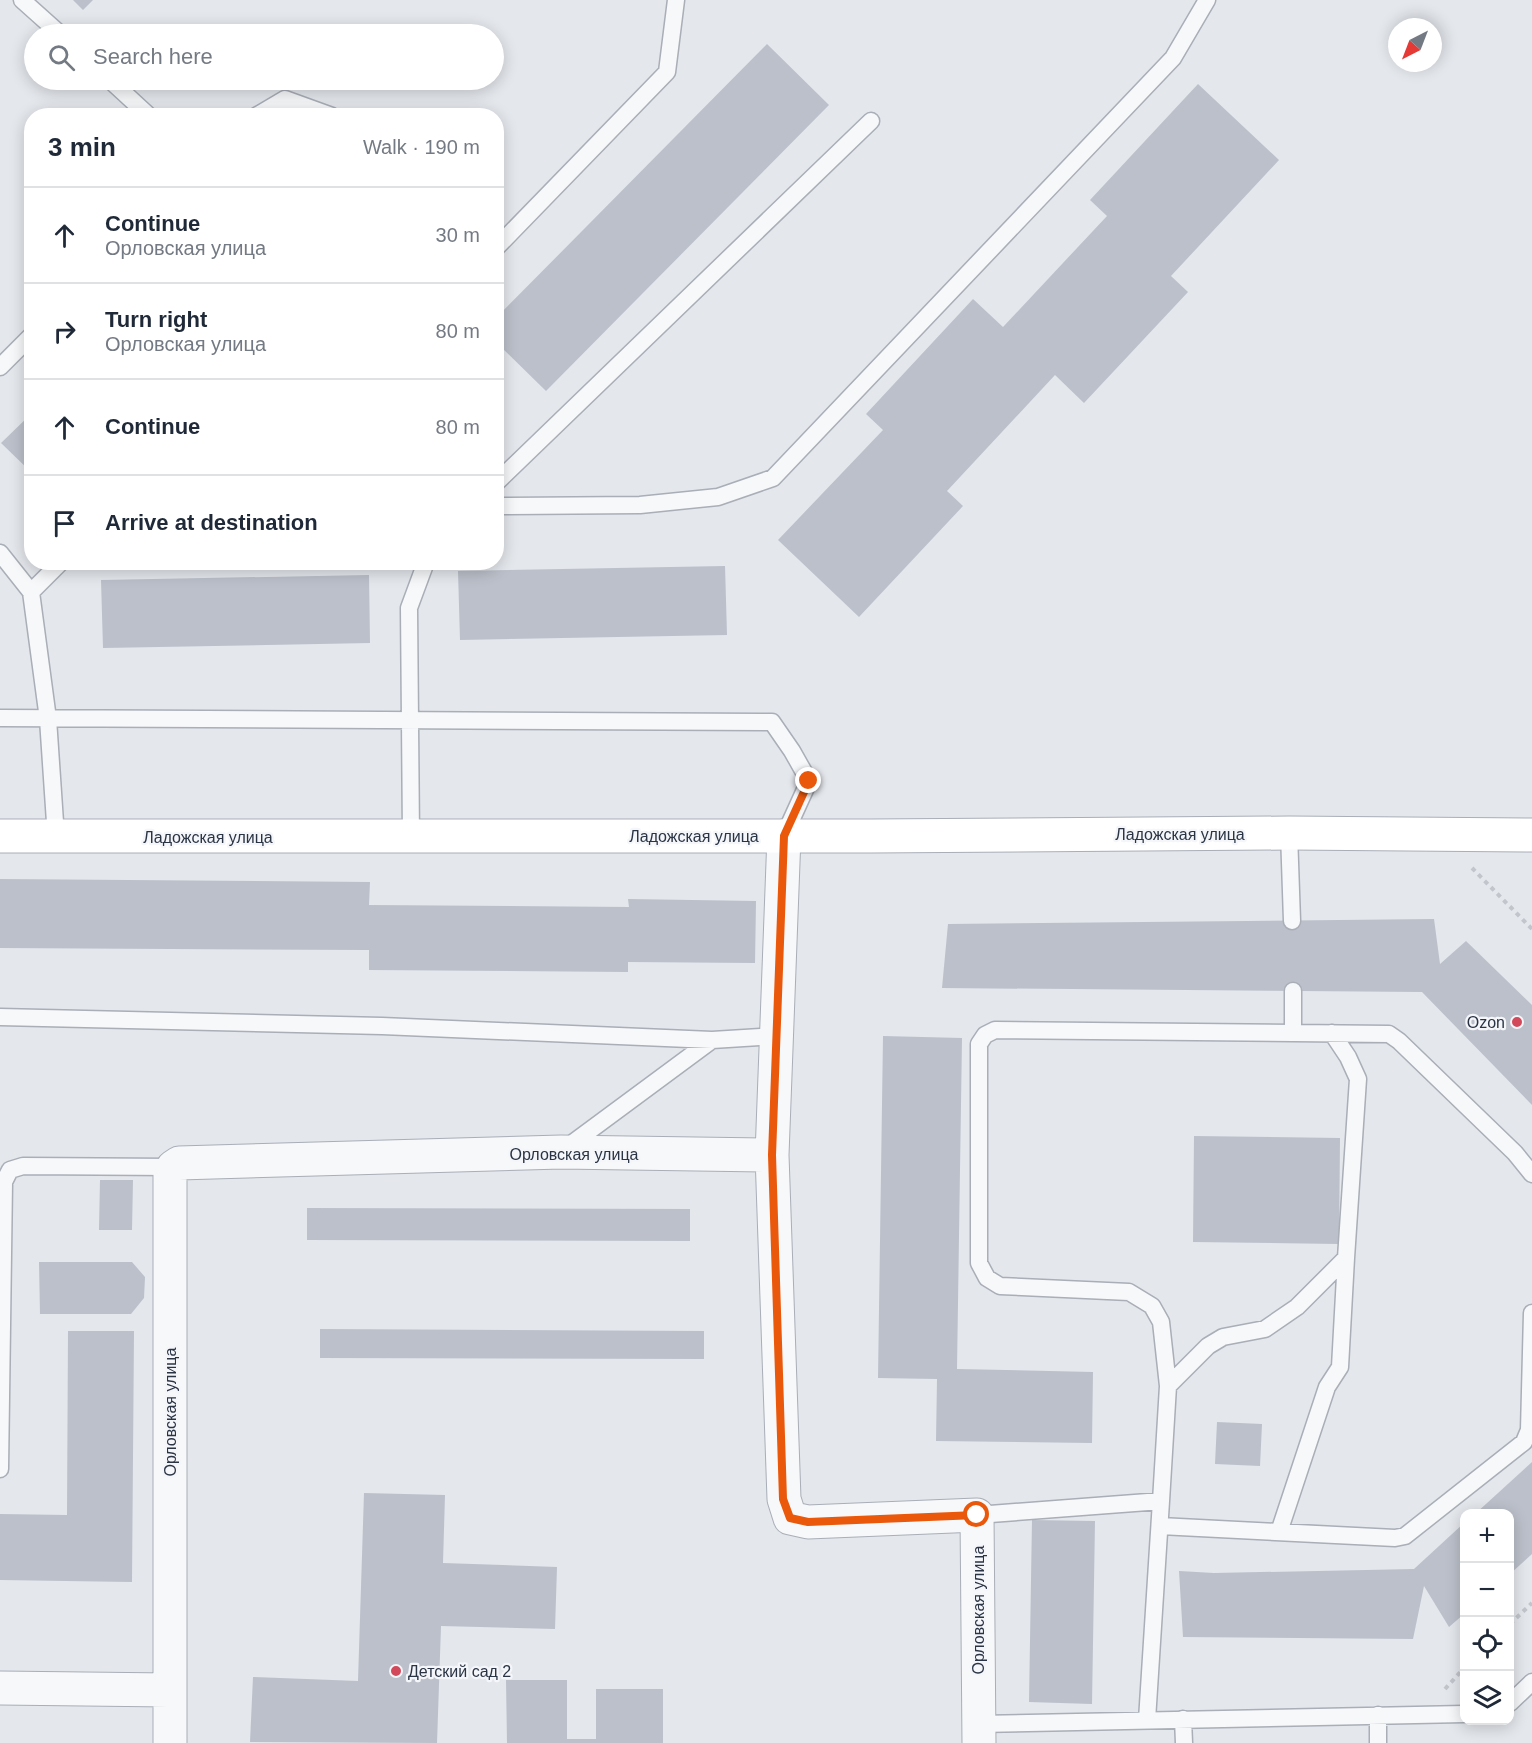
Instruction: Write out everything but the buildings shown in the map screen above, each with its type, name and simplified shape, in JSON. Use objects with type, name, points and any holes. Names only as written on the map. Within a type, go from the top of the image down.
[{"type":"main road","name":"Ладожская улица","points":[[0,836],[411,837],[1289,833],[1532,836]]},
{"type":"street","points":[[784,836],[772,1155],[783,1499],[790,1518],[808,1522],[977,1515]]},
{"type":"street","name":"Орловская улица","points":[[170,1743],[170,1174],[173,1167],[179,1163],[561,1152],[772,1155]]},
{"type":"street","name":"Орловская улица","points":[[977,1515],[979,1733]]},
{"type":"street","points":[[0,1688],[169,1690]]},
{"type":"lane","points":[[22,0],[49,24]]},
{"type":"lane","points":[[504,240],[667,72],[676,0]]},
{"type":"lane","points":[[504,506],[640,505],[674,502],[718,497],[773,478],[1173,58],[1207,0]]},
{"type":"lane","points":[[121,90],[140,108]]},
{"type":"lane","points":[[270,108],[285,99],[310,108]]},
{"type":"lane","points":[[504,475],[871,121]]},
{"type":"lane","points":[[0,367],[24,343]]},
{"type":"lane","points":[[0,553],[31,592],[48,719],[56,837]]},
{"type":"lane","points":[[31,592],[53,570]]},
{"type":"lane","points":[[411,837],[409,608],[423,570]]},
{"type":"lane","points":[[0,718],[772,722],[809,781],[784,836]]},
{"type":"lane","points":[[1289,833],[1292,921]]},
{"type":"lane","points":[[1293,991],[1293,1032]]},
{"type":"lane","points":[[0,1017],[381,1026],[712,1040],[777,1036]]},
{"type":"lane","points":[[1147,1720],[1168,1386],[1161,1322],[1152,1306],[1129,1292],[1000,1286],[987,1278],[979,1263],[979,1044],[985,1035],[995,1030],[1389,1034],[1394,1036],[1515,1153],[1532,1174]]},
{"type":"lane","points":[[1279,1532],[1327,1387],[1340,1367],[1358,1079],[1348,1057],[1332,1033]]},
{"type":"lane","points":[[561,1152],[712,1040]]},
{"type":"lane","points":[[0,1469],[4,1182],[10,1170],[23,1166],[173,1167]]},
{"type":"lane","points":[[1168,1386],[1208,1346],[1223,1337],[1265,1329],[1298,1307],[1346,1258]]},
{"type":"lane","points":[[1160,1526],[1395,1538],[1405,1536],[1524,1442],[1529,1430],[1532,1313]]},
{"type":"lane","points":[[977,1515],[1161,1501]]},
{"type":"lane","points":[[1514,1698],[1532,1682]]},
{"type":"lane","points":[[979,1733],[1147,1720],[1460,1714]]},
{"type":"lane","points":[[1378,1715],[1378,1743]]},
{"type":"lane","points":[[1183,1719],[1184,1743]]},
{"type":"path","points":[[1440,835],[1532,929]]},
{"type":"path","points":[[1514,1619],[1532,1603]]},
{"type":"place","name":"Ozon","points":[[1517,1022]]},
{"type":"place","name":"Детский сад 2","points":[[396,1671]]},
{"type":"route","points":[[809,781],[784,836],[772,1155],[783,1499],[790,1518],[808,1522],[977,1515]]}]
